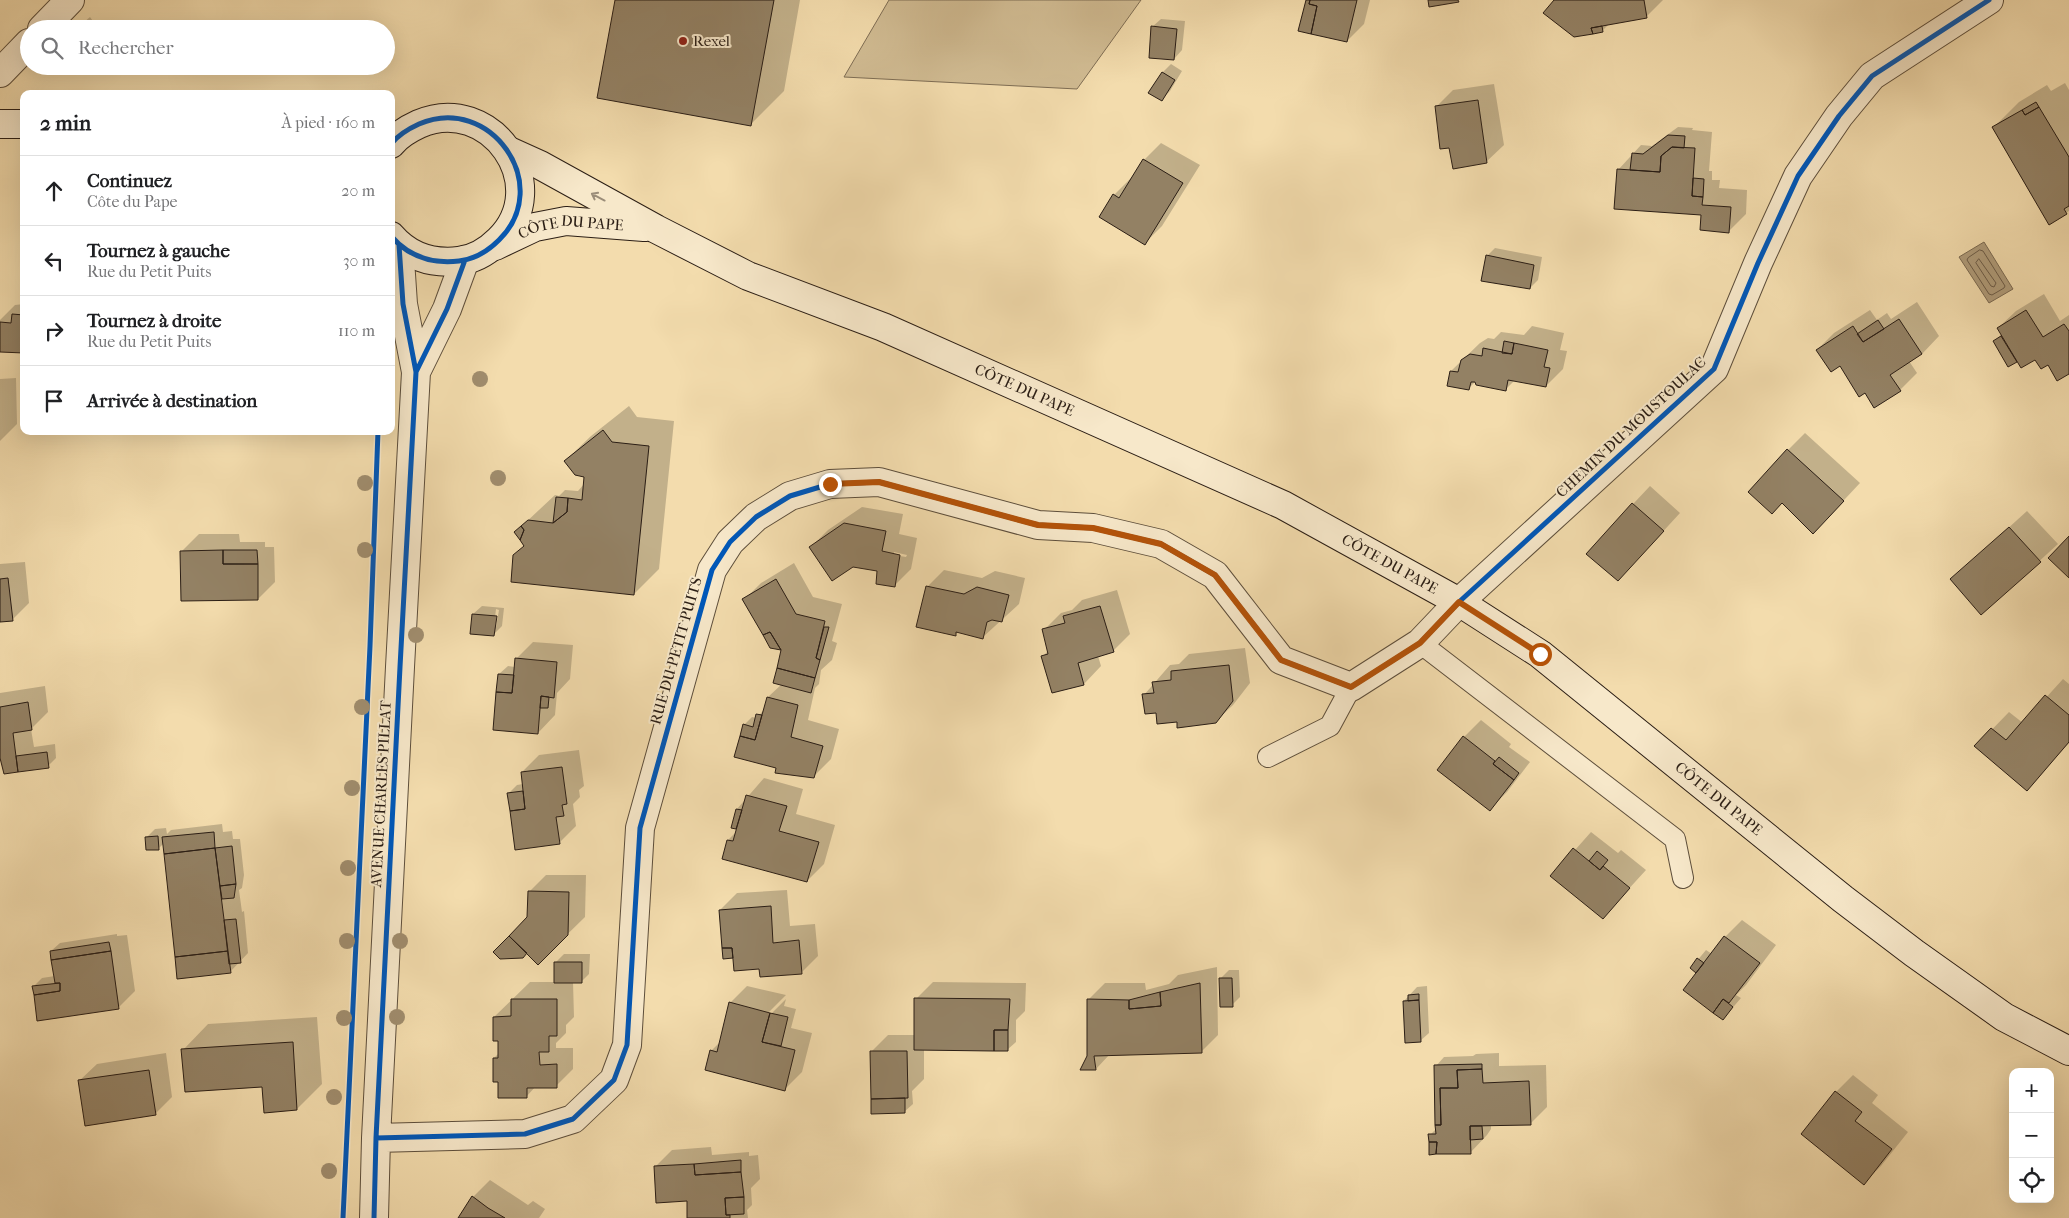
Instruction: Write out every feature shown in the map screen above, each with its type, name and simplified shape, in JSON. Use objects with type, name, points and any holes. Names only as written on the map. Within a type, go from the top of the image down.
[{"type":"street","points":[[51,20],[70,0]]},
{"type":"street","name":"CHEMIN DU MOUSTOULAC","points":[[1459,602],[1714,369],[1758,263],[1798,176],[1839,116],[1872,76],[1989,0]]},
{"type":"street","points":[[0,73],[20,52]]},
{"type":"street","points":[[397,133],[429,120],[452,117],[474,122],[493,134],[508,151],[518,171],[520,197],[516,214],[506,234],[490,249]]},
{"type":"street","points":[[0,124],[20,124]]},
{"type":"street","name":"CÔTE DU PAPE","points":[[508,151],[540,165],[656,229],[748,276],[883,327],[1283,506],[1459,602],[1540,654],[1843,899],[1914,953],[2004,1017],[2069,1051]]},
{"type":"street","name":"CÔTE DU PAPE","points":[[395,240],[419,257],[442,263],[478,256],[535,227],[566,221],[656,229]]},
{"type":"street","name":"AVENUE CHARLES PILLAT","points":[[374,1218],[376,1138],[416,372],[403,304],[395,240]]},
{"type":"street","name":"AVENUE CHARLES PILLAT","points":[[416,372],[447,309],[465,260]]},
{"type":"street","name":"RUE DU PETIT PUITS","points":[[376,1138],[525,1134],[573,1119],[614,1080],[627,1045],[640,828],[712,570],[730,542],[756,516],[790,496],[830,484],[879,482],[1038,525],[1093,528],[1161,544],[1215,575],[1281,660],[1351,687]]},
{"type":"street","points":[[1351,687],[1420,643],[1459,602]]},
{"type":"lane","points":[[1420,643],[1675,839],[1683,878]]},
{"type":"lane","points":[[1268,757],[1330,726],[1351,687]]},
{"type":"shaded area","points":[[889,0],[1141,0],[1077,89],[844,77]]},
{"type":"water","points":[[1984,242],[2013,289],[1989,303],[1959,257]]},
{"type":"building","points":[[615,0],[774,0],[751,126],[597,98]]},
{"type":"building","points":[[1306,0],[1310,0],[1309,4],[1317,6],[1311,34],[1298,31]]},
{"type":"building","points":[[1310,0],[1357,0],[1347,42],[1311,34],[1317,6],[1309,4]]},
{"type":"building","points":[[1428,0],[1458,0],[1459,2],[1429,7]]},
{"type":"building","points":[[1554,0],[1644,0],[1647,18],[1591,28],[1593,34],[1574,37],[1543,13]]},
{"type":"building","points":[[1151,26],[1177,29],[1174,60],[1149,58]]},
{"type":"building","points":[[1602,26],[1603,32],[1593,34],[1591,28]]},
{"type":"building","points":[[1162,72],[1175,80],[1162,101],[1148,93]]},
{"type":"building","points":[[1478,100],[1487,163],[1453,169],[1449,148],[1440,149],[1435,106]]},
{"type":"building","points":[[2036,102],[2039,107],[2025,115],[2022,110]]},
{"type":"building","points":[[2039,107],[2069,157],[2069,206],[2064,209],[2067,214],[2049,225],[1992,127],[2022,110],[2025,115]]},
{"type":"building","points":[[1668,135],[1685,136],[1684,148],[1672,147],[1661,156],[1660,172],[1630,170],[1632,153],[1643,154]]},
{"type":"building","points":[[1672,147],[1695,148],[1692,196],[1703,197],[1702,205],[1731,207],[1729,233],[1700,230],[1701,215],[1614,209],[1617,169],[1660,172],[1661,156]]},
{"type":"building","points":[[1143,159],[1183,183],[1145,245],[1099,217],[1113,194],[1119,198]]},
{"type":"building","points":[[1693,178],[1704,179],[1703,197],[1692,196]]},
{"type":"building","points":[[1486,255],[1534,265],[1530,289],[1481,281]]},
{"type":"building","points":[[2026,310],[2043,337],[2064,324],[2069,331],[2069,374],[2057,381],[2048,365],[2041,369],[2035,360],[2021,368],[1997,328]]},
{"type":"building","points":[[12,314],[20,315],[20,353],[0,352],[0,322],[11,323]]},
{"type":"building","points":[[1899,319],[1922,354],[1890,375],[1901,391],[1874,408],[1865,393],[1859,397],[1840,366],[1831,372],[1816,350],[1853,326],[1863,342]]},
{"type":"building","points":[[1878,320],[1884,329],[1863,342],[1857,334]]},
{"type":"building","points":[[2001,336],[2017,362],[2008,367],[1993,341]]},
{"type":"building","points":[[1504,341],[1514,343],[1512,354],[1502,353]]},
{"type":"building","points":[[1514,343],[1548,350],[1544,367],[1550,368],[1546,387],[1508,380],[1506,391],[1476,385],[1475,382],[1471,382],[1469,390],[1447,386],[1450,371],[1458,372],[1461,360],[1470,354],[1482,356],[1483,348],[1512,354]]},
{"type":"building","points":[[603,430],[612,442],[649,446],[634,595],[511,582],[513,555],[524,546],[520,540],[524,530],[521,526],[528,520],[553,523],[567,512],[568,498],[582,500],[584,477],[575,475],[564,461]]},
{"type":"building","points":[[1787,449],[1844,501],[1813,534],[1782,503],[1772,514],[1748,492]]},
{"type":"building","points":[[556,497],[568,498],[567,512],[553,523]]},
{"type":"building","points":[[1632,503],[1664,531],[1618,581],[1586,554]]},
{"type":"building","points":[[844,523],[886,531],[882,551],[900,555],[895,587],[876,584],[877,571],[853,567],[832,581],[809,547]]},
{"type":"building","points":[[521,526],[524,530],[520,540],[514,532]]},
{"type":"building","points":[[2009,527],[2041,562],[1981,615],[1950,579]]},
{"type":"building","points":[[2069,536],[2069,578],[2048,558]]},
{"type":"building","points":[[223,550],[223,564],[258,564],[258,600],[181,601],[180,551]]},
{"type":"building","points":[[223,550],[257,550],[258,564],[223,564]]},
{"type":"building","points":[[8,578],[13,621],[0,622],[0,579]]},
{"type":"building","points":[[776,579],[796,614],[825,621],[816,658],[820,660],[815,678],[777,668],[781,650],[770,632],[763,635],[742,599]]},
{"type":"building","points":[[926,586],[964,594],[977,587],[1009,595],[1002,622],[992,620],[987,622],[983,639],[956,632],[956,636],[916,627]]},
{"type":"building","points":[[1100,606],[1114,652],[1078,663],[1084,685],[1052,693],[1041,656],[1048,654],[1042,629],[1065,623],[1063,616]]},
{"type":"building","points":[[472,614],[497,616],[494,636],[470,634]]},
{"type":"building","points":[[824,627],[829,627],[820,660],[816,658]]},
{"type":"building","points":[[770,632],[781,650],[770,648],[763,635]]},
{"type":"building","points":[[515,658],[557,662],[554,698],[541,696],[538,734],[493,730],[496,692],[512,693]]},
{"type":"building","points":[[1229,665],[1233,701],[1216,723],[1177,728],[1177,722],[1157,724],[1156,713],[1145,714],[1142,694],[1154,693],[1152,682],[1171,680],[1171,671]]},
{"type":"building","points":[[777,668],[815,678],[811,693],[773,683]]},
{"type":"building","points":[[498,674],[514,675],[512,693],[496,692]]},
{"type":"building","points":[[2045,695],[2069,715],[2069,742],[2027,791],[1974,746],[1991,728],[2006,740]]},
{"type":"building","points":[[541,696],[549,697],[548,708],[540,708]]},
{"type":"building","points":[[767,697],[798,705],[791,737],[823,746],[814,778],[775,773],[776,768],[734,757],[740,736],[755,740]]},
{"type":"building","points":[[28,702],[32,730],[13,733],[18,772],[4,774],[0,758],[0,707]]},
{"type":"building","points":[[756,714],[762,715],[755,740],[740,736],[743,724],[753,727]]},
{"type":"building","points":[[1463,736],[1495,761],[1493,764],[1514,780],[1490,811],[1437,770]]},
{"type":"building","points":[[47,752],[49,768],[18,772],[16,756]]},
{"type":"building","points":[[1499,757],[1519,773],[1514,780],[1493,764]]},
{"type":"building","points":[[562,767],[567,804],[562,805],[564,816],[556,817],[560,844],[515,850],[510,811],[525,809],[521,772]]},
{"type":"building","points":[[523,791],[525,809],[510,811],[507,793]]},
{"type":"building","points":[[746,795],[787,806],[779,831],[819,842],[807,882],[722,859],[727,840],[733,841]]},
{"type":"building","points":[[736,809],[742,810],[736,829],[731,828]]},
{"type":"building","points":[[214,832],[215,848],[164,854],[162,837]]},
{"type":"building","points":[[158,836],[159,850],[146,850],[145,837]]},
{"type":"building","points":[[232,846],[236,884],[220,886],[215,848]]},
{"type":"building","points":[[215,848],[228,951],[175,957],[164,854]]},
{"type":"building","points":[[1573,848],[1600,870],[1603,866],[1630,888],[1603,919],[1550,876]]},
{"type":"building","points":[[1597,851],[1608,860],[1600,870],[1589,861]]},
{"type":"building","points":[[236,884],[234,898],[222,899],[220,886]]},
{"type":"building","points":[[528,891],[569,892],[568,935],[538,965],[509,936],[527,917]]},
{"type":"building","points":[[771,906],[773,943],[799,940],[802,974],[760,977],[759,969],[734,971],[732,948],[722,948],[719,910]]},
{"type":"building","points":[[236,919],[241,963],[229,964],[224,920]]},
{"type":"building","points":[[509,936],[527,953],[523,958],[500,959],[493,952]]},
{"type":"building","points":[[1724,936],[1760,963],[1729,1003],[1723,999],[1713,1013],[1683,990]]},
{"type":"building","points":[[109,942],[111,951],[51,960],[50,951]]},
{"type":"building","points":[[722,948],[732,948],[733,958],[723,959]]},
{"type":"building","points":[[111,951],[119,1009],[37,1021],[34,995],[60,991],[60,983],[55,983],[51,960]]},
{"type":"building","points":[[228,951],[231,973],[177,979],[175,957]]},
{"type":"building","points":[[1697,958],[1704,963],[1696,973],[1690,968]]},
{"type":"building","points":[[554,962],[582,962],[582,983],[554,983]]},
{"type":"building","points":[[1219,978],[1232,978],[1233,1007],[1220,1007]]},
{"type":"building","points":[[60,983],[60,991],[34,995],[32,986]]},
{"type":"building","points":[[1200,983],[1202,1053],[1094,1056],[1096,1070],[1080,1070],[1087,1056],[1087,999],[1129,1000],[1129,1009],[1161,1006],[1160,992]]},
{"type":"building","points":[[1160,992],[1161,1006],[1129,1009],[1129,1000]]},
{"type":"building","points":[[1419,994],[1419,1000],[1408,1001],[1408,995]]},
{"type":"building","points":[[914,998],[1010,999],[1008,1030],[994,1030],[994,1051],[914,1050]]},
{"type":"building","points":[[511,999],[557,999],[557,1036],[549,1036],[549,1052],[539,1052],[540,1065],[557,1064],[557,1088],[527,1088],[527,1098],[498,1098],[498,1082],[493,1082],[493,1058],[498,1058],[498,1041],[493,1041],[493,1017],[511,1016]]},
{"type":"building","points":[[1723,999],[1733,1007],[1723,1020],[1713,1013]]},
{"type":"building","points":[[1419,1000],[1421,1042],[1405,1043],[1403,1001]]},
{"type":"building","points":[[729,1002],[770,1013],[762,1042],[795,1050],[785,1091],[705,1070],[710,1050],[717,1052]]},
{"type":"building","points":[[770,1013],[788,1017],[781,1046],[762,1042]]},
{"type":"building","points":[[994,1030],[1008,1030],[1008,1051],[994,1051]]},
{"type":"building","points":[[293,1042],[297,1110],[264,1113],[262,1087],[185,1092],[181,1049]]},
{"type":"building","points":[[870,1051],[907,1051],[908,1098],[871,1099]]},
{"type":"building","points":[[1482,1064],[1482,1069],[1457,1070],[1458,1088],[1440,1088],[1441,1125],[1435,1125],[1434,1065]]},
{"type":"building","points":[[1482,1069],[1483,1083],[1529,1081],[1531,1125],[1470,1126],[1471,1154],[1436,1154],[1437,1142],[1429,1142],[1428,1134],[1436,1134],[1435,1125],[1441,1125],[1440,1088],[1458,1088],[1457,1070]]},
{"type":"building","points":[[149,1070],[156,1115],[85,1126],[78,1080]]},
{"type":"building","points":[[1835,1091],[1862,1112],[1855,1121],[1892,1149],[1864,1185],[1801,1134]]},
{"type":"building","points":[[905,1098],[905,1113],[871,1114],[871,1099]]},
{"type":"building","points":[[1470,1126],[1482,1126],[1483,1139],[1470,1140]]},
{"type":"building","points":[[1429,1142],[1437,1142],[1436,1154],[1429,1155]]},
{"type":"building","points":[[741,1160],[741,1172],[695,1175],[694,1164]]},
{"type":"building","points":[[694,1164],[695,1175],[741,1172],[744,1197],[725,1198],[726,1215],[730,1215],[730,1218],[687,1218],[687,1201],[656,1203],[654,1166]]},
{"type":"building","points":[[472,1196],[488,1208],[505,1218],[458,1218]]},
{"type":"building","points":[[744,1197],[744,1214],[726,1215],[725,1198]]},
{"type":"cycle path","points":[[376,1138],[525,1134],[573,1119],[614,1080],[627,1045],[640,828],[712,570],[730,542],[756,517],[790,496],[830,484],[879,482],[1038,525],[1093,528],[1161,544],[1215,575],[1281,660],[1351,687],[1420,643],[1459,602],[1714,369],[1758,263],[1798,176],[1839,116],[1872,76],[1989,0]]},
{"type":"cycle path","points":[[395,140],[403,132],[419,124],[445,118],[469,121],[490,133],[507,150],[517,171],[520,194],[515,218],[499,240],[486,251],[471,258],[449,262],[431,260],[414,254],[395,240]]},
{"type":"cycle path","points":[[374,1218],[376,1138],[416,372],[403,304],[399,245]]},
{"type":"cycle path","points":[[416,372],[447,309],[465,260]]},
{"type":"cycle path","points":[[343,1218],[370,646],[378,435]]},
{"type":"place","name":"Rexel","points":[[683,41]]},
{"type":"route","points":[[830,484],[879,482],[1038,525],[1093,528],[1161,544],[1215,575],[1281,660],[1351,687],[1420,643],[1459,602],[1540,654]]}]
